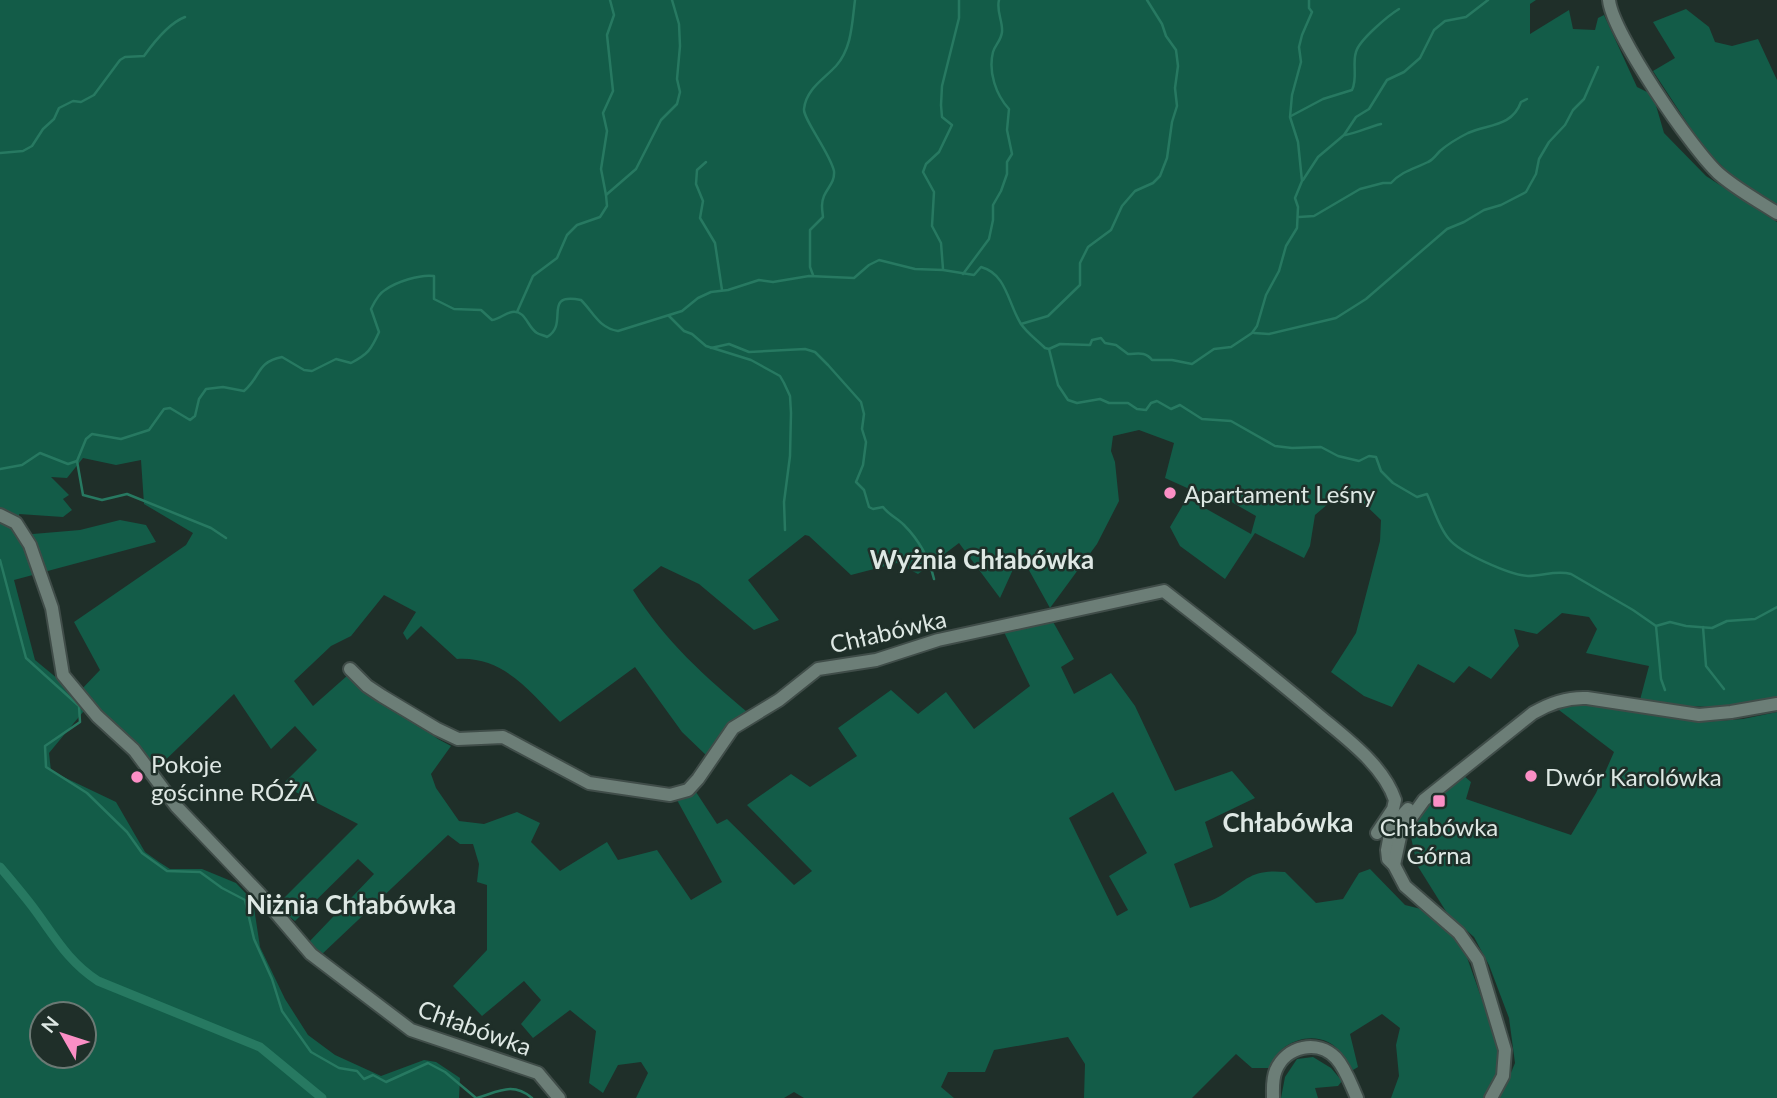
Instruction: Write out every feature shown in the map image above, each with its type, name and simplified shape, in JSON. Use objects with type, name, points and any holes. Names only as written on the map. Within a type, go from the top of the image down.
[{"type":"street","points":[[1609,0],[1612,17],[1698,152],[1724,178],[1777,213]]},
{"type":"street","name":"Chłabówka","points":[[0,515],[16,523],[30,545],[52,608],[63,675],[97,716],[134,750],[176,806],[259,892],[311,954],[411,1030],[538,1073],[559,1098]]},
{"type":"street","name":"Chłabówka","points":[[350,669],[382,696],[437,730],[458,739],[503,737],[589,783],[670,795],[688,790],[733,728],[779,700],[818,669],[876,660],[939,640],[1164,591],[1272,675],[1362,752],[1395,800],[1393,809],[1377,833]]},
{"type":"street","points":[[1492,1098],[1503,1076],[1505,1050],[1478,960],[1459,933],[1405,886],[1388,859],[1387,850],[1392,830],[1402,815],[1533,713],[1563,699],[1593,698],[1705,715],[1777,704]]},
{"type":"street","points":[[1273,1098],[1275,1075],[1281,1061],[1293,1051],[1312,1046],[1338,1060],[1357,1098]]},
{"type":"green space","points":[[0,0],[1536,0],[1530,4],[1530,34],[1569,10],[1573,29],[1595,30],[1598,18],[1604,15],[1637,87],[1653,95],[1664,133],[1706,176],[1777,222],[1777,697],[1708,707],[1640,700],[1649,666],[1586,653],[1597,629],[1589,617],[1562,613],[1537,634],[1514,629],[1519,646],[1491,679],[1469,666],[1454,683],[1418,664],[1392,707],[1364,696],[1331,672],[1356,633],[1380,541],[1381,520],[1356,496],[1342,492],[1315,515],[1310,546],[1304,558],[1255,533],[1225,579],[1180,546],[1170,527],[1187,498],[1251,534],[1256,516],[1209,489],[1196,492],[1165,478],[1174,443],[1139,430],[1113,436],[1111,451],[1115,462],[1119,501],[1097,544],[1050,608],[1020,554],[1000,598],[959,543],[918,574],[897,563],[851,575],[805,535],[748,580],[779,620],[754,630],[699,584],[661,566],[633,590],[658,626],[687,657],[751,715],[707,756],[682,732],[635,667],[560,722],[515,678],[489,663],[457,659],[421,626],[407,640],[403,633],[416,612],[384,595],[351,636],[331,646],[294,681],[313,706],[348,675],[451,746],[431,774],[436,788],[459,821],[484,824],[517,812],[540,823],[531,842],[560,871],[607,842],[618,860],[657,850],[691,900],[722,882],[677,800],[694,789],[717,824],[727,819],[794,885],[812,871],[747,805],[791,774],[810,787],[857,756],[838,728],[891,690],[918,714],[946,692],[974,729],[1030,686],[1004,632],[1052,620],[1074,659],[1061,667],[1074,694],[1111,673],[1135,706],[1175,791],[1232,771],[1255,798],[1205,822],[1213,847],[1174,864],[1190,908],[1218,897],[1251,876],[1274,871],[1285,872],[1316,903],[1343,899],[1359,873],[1370,869],[1405,905],[1425,910],[1463,946],[1498,1045],[1497,1073],[1483,1098],[1391,1098],[1399,1076],[1396,1045],[1400,1028],[1382,1014],[1350,1034],[1358,1067],[1353,1070],[1332,1044],[1319,1039],[1302,1039],[1278,1053],[1270,1068],[1252,1068],[1236,1054],[1192,1098],[1084,1098],[1085,1064],[1068,1037],[994,1050],[985,1072],[948,1072],[941,1087],[954,1098],[804,1098],[794,1092],[784,1098],[636,1098],[648,1073],[641,1062],[618,1065],[603,1093],[589,1083],[596,1031],[570,1010],[533,1038],[521,1024],[541,1000],[524,981],[482,1016],[453,986],[487,950],[487,885],[477,882],[479,864],[473,844],[460,844],[448,835],[320,956],[309,942],[374,874],[358,859],[295,921],[276,906],[358,824],[282,785],[317,750],[295,726],[271,749],[234,694],[154,771],[80,691],[100,670],[74,622],[186,545],[193,533],[144,504],[141,460],[116,465],[83,458],[67,478],[51,477],[69,495],[63,499],[72,510],[63,517],[19,514],[21,535],[80,530],[120,520],[146,525],[156,542],[14,580],[35,660],[58,679],[84,707],[83,712],[49,753],[51,771],[116,802],[145,852],[170,869],[202,869],[236,883],[253,901],[260,947],[285,999],[308,1035],[335,1055],[381,1076],[424,1060],[436,1062],[460,1078],[459,1098],[0,1098]],"holes":[[[1113,792],[1147,853],[1109,876],[1128,910],[1117,916],[1069,818]]]},
{"type":"green space","points":[[1686,9],[1709,27],[1715,42],[1732,46],[1758,39],[1777,80],[1777,204],[1732,176],[1703,147],[1653,71],[1675,58],[1653,22]]},
{"type":"green space","points":[[1582,701],[1703,722],[1743,719],[1777,712],[1777,1098],[1496,1098],[1506,1085],[1515,1063],[1509,1018],[1489,965],[1474,937],[1447,913],[1417,865],[1411,837],[1415,817],[1464,776],[1471,782],[1466,799],[1571,835],[1596,793],[1614,752],[1555,707]]},
{"type":"green space","points":[[1313,1057],[1331,1068],[1342,1081],[1338,1086],[1315,1088],[1318,1098],[1281,1098],[1285,1077],[1297,1059]]},
{"type":"waterway","points":[[606,195],[601,169],[607,131],[603,113],[613,91],[607,35],[614,15],[610,0]]},
{"type":"waterway","points":[[517,312],[533,276],[557,258],[567,235],[577,225],[600,217],[607,206],[606,195],[636,169],[661,120],[677,104],[680,92],[677,79],[679,24],[672,0]]},
{"type":"waterway","points":[[813,275],[810,267],[810,230],[823,217],[822,201],[834,171],[805,114],[805,102],[816,85],[836,66],[845,51],[855,0]]},
{"type":"waterway","points":[[943,269],[941,243],[932,226],[934,192],[923,172],[926,164],[939,152],[952,125],[942,117],[942,86],[959,18],[959,0]]},
{"type":"waterway","points":[[963,274],[989,239],[993,205],[1001,191],[1007,174],[1007,162],[1012,154],[1007,130],[1009,109],[1000,97],[992,75],[993,52],[1002,32],[999,0]]},
{"type":"waterway","points":[[1021,324],[1048,316],[1080,285],[1080,263],[1088,247],[1111,230],[1122,206],[1135,191],[1153,183],[1160,176],[1167,158],[1177,106],[1175,88],[1178,66],[1176,50],[1147,0]]},
{"type":"waterway","points":[[1049,349],[1060,344],[1090,345],[1092,340],[1101,338],[1105,343],[1116,345],[1128,354],[1147,355],[1152,360],[1192,364],[1214,349],[1231,347],[1252,333],[1257,326],[1266,295],[1279,271],[1286,246],[1297,228],[1298,207],[1295,198],[1302,181],[1298,142],[1290,117],[1292,95],[1301,62],[1299,47],[1312,12],[1309,0]]},
{"type":"waterway","points":[[1303,180],[1318,157],[1344,135],[1356,117],[1369,109],[1387,80],[1404,72],[1420,58],[1434,30],[1445,21],[1466,17],[1488,0]]},
{"type":"waterway","points":[[1291,116],[1323,99],[1352,90],[1358,47],[1375,28],[1399,9]]},
{"type":"waterway","points":[[0,153],[23,151],[32,146],[43,129],[54,119],[59,108],[94,95],[120,60],[125,57],[144,56],[168,28],[185,17]]},
{"type":"waterway","points":[[1254,333],[1269,334],[1336,318],[1366,299],[1447,229],[1526,192],[1536,174],[1539,159],[1549,142],[1584,99],[1598,67]]},
{"type":"waterway","points":[[1299,217],[1314,216],[1360,189],[1391,183],[1404,173],[1430,161],[1443,148],[1461,137],[1506,120],[1521,102],[1527,99]]},
{"type":"waterway","points":[[1345,135],[1381,124]]},
{"type":"waterway","points":[[706,162],[697,170],[696,184],[703,201],[700,218],[715,243],[722,290]]},
{"type":"waterway","points":[[0,469],[22,465],[40,453],[68,464],[77,461],[86,439],[92,434],[121,439],[149,430],[164,409],[170,408],[190,420],[195,416],[199,399],[206,389],[223,387],[244,391],[263,366],[274,359],[282,357],[304,370],[312,371],[336,359],[351,363],[368,351],[379,332],[371,309],[378,296],[395,284],[415,277],[434,276],[434,299],[454,309],[481,310],[492,320],[517,312],[538,334],[547,337],[556,325],[559,305],[569,299],[581,300],[601,323],[618,331],[682,311],[698,298],[711,292],[728,290],[759,280],[773,282],[809,276],[854,278],[879,260],[915,269],[974,275],[981,267],[990,271],[1002,283],[1021,324],[1049,349],[1058,385],[1068,400],[1077,403],[1100,399],[1109,403],[1128,403],[1137,409],[1146,410],[1151,403],[1157,401],[1171,409],[1180,405],[1202,419],[1231,421],[1275,446],[1321,447],[1338,456],[1359,461],[1369,456],[1376,457],[1381,471],[1393,483],[1417,497],[1427,494],[1445,535],[1463,551],[1520,575],[1571,574],[1656,626],[1670,622],[1712,628],[1727,621],[1755,619],[1777,607]]},
{"type":"waterway","points":[[669,316],[684,331],[706,346],[751,360],[780,376],[784,383],[790,396],[791,413],[790,456],[784,502],[785,530]]},
{"type":"waterway","points":[[711,348],[729,344],[749,352],[805,349],[815,352],[828,365],[861,402],[864,414],[862,429],[866,442],[863,465],[856,482],[864,490],[869,507],[883,507],[915,537],[927,557],[934,579]]},
{"type":"waterway","points":[[77,461],[83,495],[102,500],[127,494],[211,528],[226,538]]},
{"type":"waterway","points":[[0,560],[26,658],[79,706],[80,722],[45,746],[46,767],[87,793],[127,832],[142,853],[167,871],[200,872],[245,900],[254,939],[272,979],[282,1011],[311,1052],[339,1068],[357,1071],[364,1079],[373,1075],[386,1082],[428,1063],[445,1072],[476,1098]]},
{"type":"waterway","points":[[1656,626],[1661,679],[1665,690]]},
{"type":"waterway","points":[[1703,627],[1706,666],[1724,689]]},
{"type":"waterway","points":[[0,867],[69,956],[98,981],[260,1047],[322,1098]]},
{"type":"waterway","points":[[477,1098],[512,1089],[532,1098]]},
{"type":"place","name":"Apartament Leśny","points":[[1170,493]]},
{"type":"place","name":"Dwór Karolówka","points":[[1531,776]]},
{"type":"place","name":"Pokoje gościnne RÓŻA","points":[[137,777]]},
{"type":"place","name":"Chłabówka Górna","points":[[1439,801]]},
{"type":"district","name":"Wyżnia Chłabówka","points":[[982,559]]},
{"type":"district","name":"Chłabówka","points":[[1288,822]]},
{"type":"district","name":"Niżnia Chłabówka","points":[[351,904]]}]
